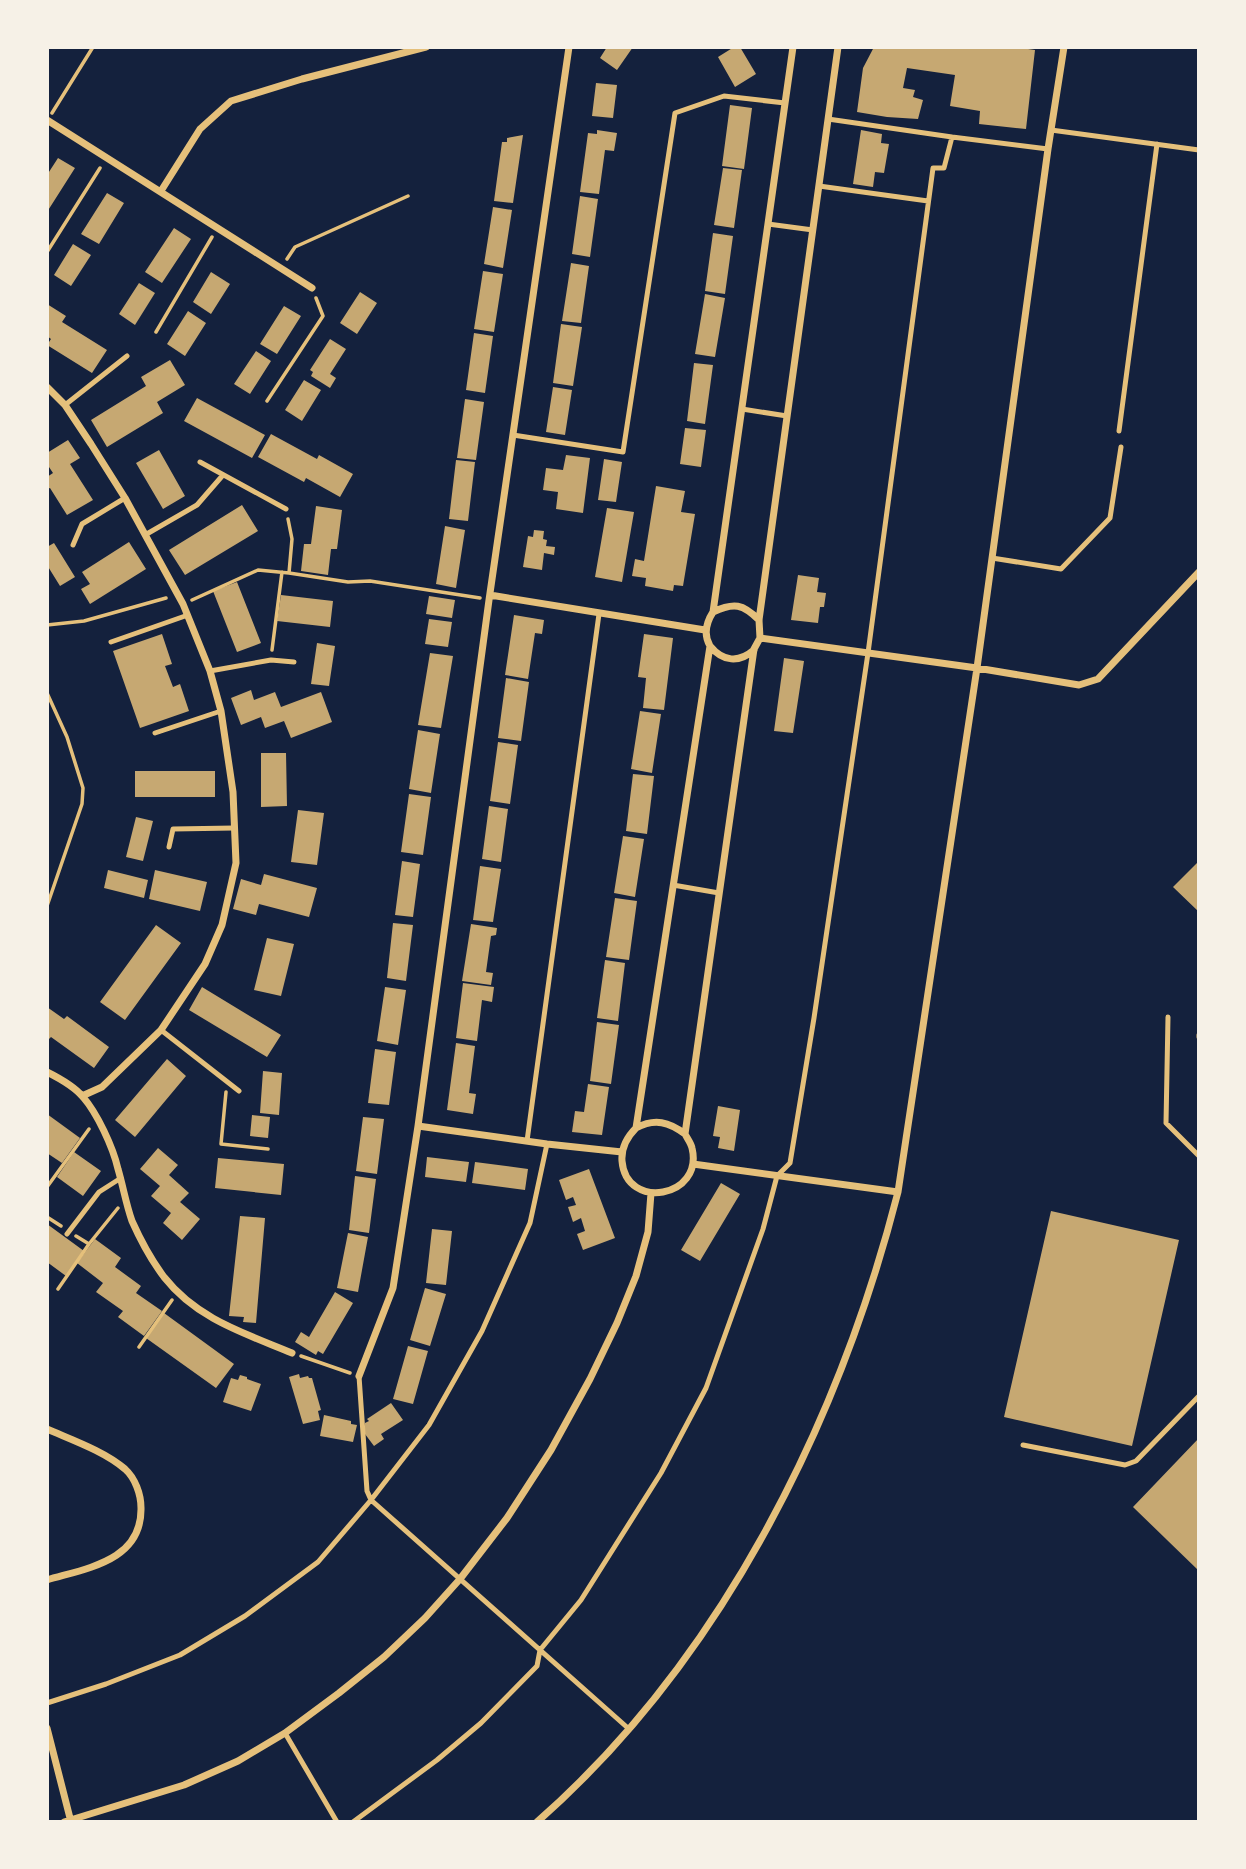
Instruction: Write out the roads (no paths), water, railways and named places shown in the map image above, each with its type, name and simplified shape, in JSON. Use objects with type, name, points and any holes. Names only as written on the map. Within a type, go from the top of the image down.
[{"type":"street","points":[[161,191],[200,129],[231,101],[302,79],[426,47]]},
{"type":"street","points":[[359,1376],[393,1288],[569,47]]},
{"type":"street","points":[[754,649],[739,659],[722,658],[706,640],[705,631],[713,612],[793,47]]},
{"type":"street","points":[[685,1134],[754,649],[760,638],[758,620],[838,47]]},
{"type":"street","points":[[537,1822],[629,1729],[697,1641],[731,1589],[802,1462],[837,1377],[884,1247],[898,1192],[1064,47]]},
{"type":"street","points":[[47,120],[312,288]]},
{"type":"street","points":[[47,387],[65,405],[125,498],[188,615],[210,671],[221,711],[233,792],[236,863],[222,925],[205,964],[161,1030],[102,1087],[82,1096]]},
{"type":"street","points":[[760,638],[1079,685],[1098,679],[1199,572]]},
{"type":"street","points":[[490,597],[705,631]]},
{"type":"street","points":[[713,612],[726,606],[739,606],[748,610],[758,620]]},
{"type":"street","points":[[636,1128],[710,646]]},
{"type":"street","points":[[47,1072],[82,1096],[97,1119],[110,1143],[132,1221],[164,1277],[202,1313],[292,1353]]},
{"type":"street","points":[[661,1121],[673,1125],[685,1134],[692,1147],[693,1164],[684,1182],[675,1189],[651,1193],[635,1186],[626,1176],[622,1165],[622,1152],[628,1136],[636,1128],[661,1121]]},
{"type":"street","points":[[418,1126],[622,1152]]},
{"type":"street","points":[[693,1164],[898,1192]]},
{"type":"street","points":[[47,1728],[68,1821],[184,1785],[238,1761],[285,1733],[384,1657],[425,1618],[460,1579],[507,1518],[551,1450],[590,1379],[636,1276],[649,1232],[651,1193]]},
{"type":"street","points":[[47,1429],[113,1460],[127,1471],[136,1485],[141,1501],[142,1519],[126,1550],[108,1561],[47,1580]]},
{"type":"lane","points":[[513,435],[624,452],[675,113],[723,96],[785,103]]},
{"type":"lane","points":[[828,119],[1048,149]]},
{"type":"lane","points":[[1051,130],[1199,150]]},
{"type":"lane","points":[[353,1822],[419,1774],[481,1723],[537,1666],[540,1650],[589,1588],[661,1473],[706,1388],[763,1229],[777,1176],[790,1163],[867,653],[933,168],[944,169],[952,137]]},
{"type":"lane","points":[[1119,431],[1157,144]]},
{"type":"lane","points":[[819,186],[928,201]]},
{"type":"lane","points":[[768,224],[813,230]]},
{"type":"lane","points":[[65,405],[127,356]]},
{"type":"lane","points":[[742,409],[787,416]]},
{"type":"lane","points":[[992,558],[1060,569],[1110,518],[1121,447]]},
{"type":"lane","points":[[200,462],[286,509]]},
{"type":"lane","points":[[145,535],[197,505],[223,475]]},
{"type":"lane","points":[[73,545],[82,524],[125,498]]},
{"type":"lane","points":[[527,1141],[599,614]]},
{"type":"lane","points":[[111,642],[188,615]]},
{"type":"lane","points":[[210,671],[271,660],[294,663]]},
{"type":"lane","points":[[155,733],[221,711]]},
{"type":"lane","points":[[169,847],[173,829],[234,828]]},
{"type":"lane","points":[[673,885],[719,893]]},
{"type":"lane","points":[[1168,1017],[1166,1123],[1199,1156]]},
{"type":"lane","points":[[161,1030],[239,1091]]},
{"type":"lane","points":[[47,1703],[106,1684],[180,1654],[245,1616],[318,1562],[371,1500],[429,1425],[482,1331],[530,1223],[547,1144]]},
{"type":"lane","points":[[68,1232],[99,1192],[121,1178]]},
{"type":"lane","points":[[359,1376],[367,1491],[371,1500],[629,1729]]},
{"type":"lane","points":[[1023,1445],[1125,1465],[1136,1461],[1199,1396]]},
{"type":"lane","points":[[285,1733],[337,1822]]}]
